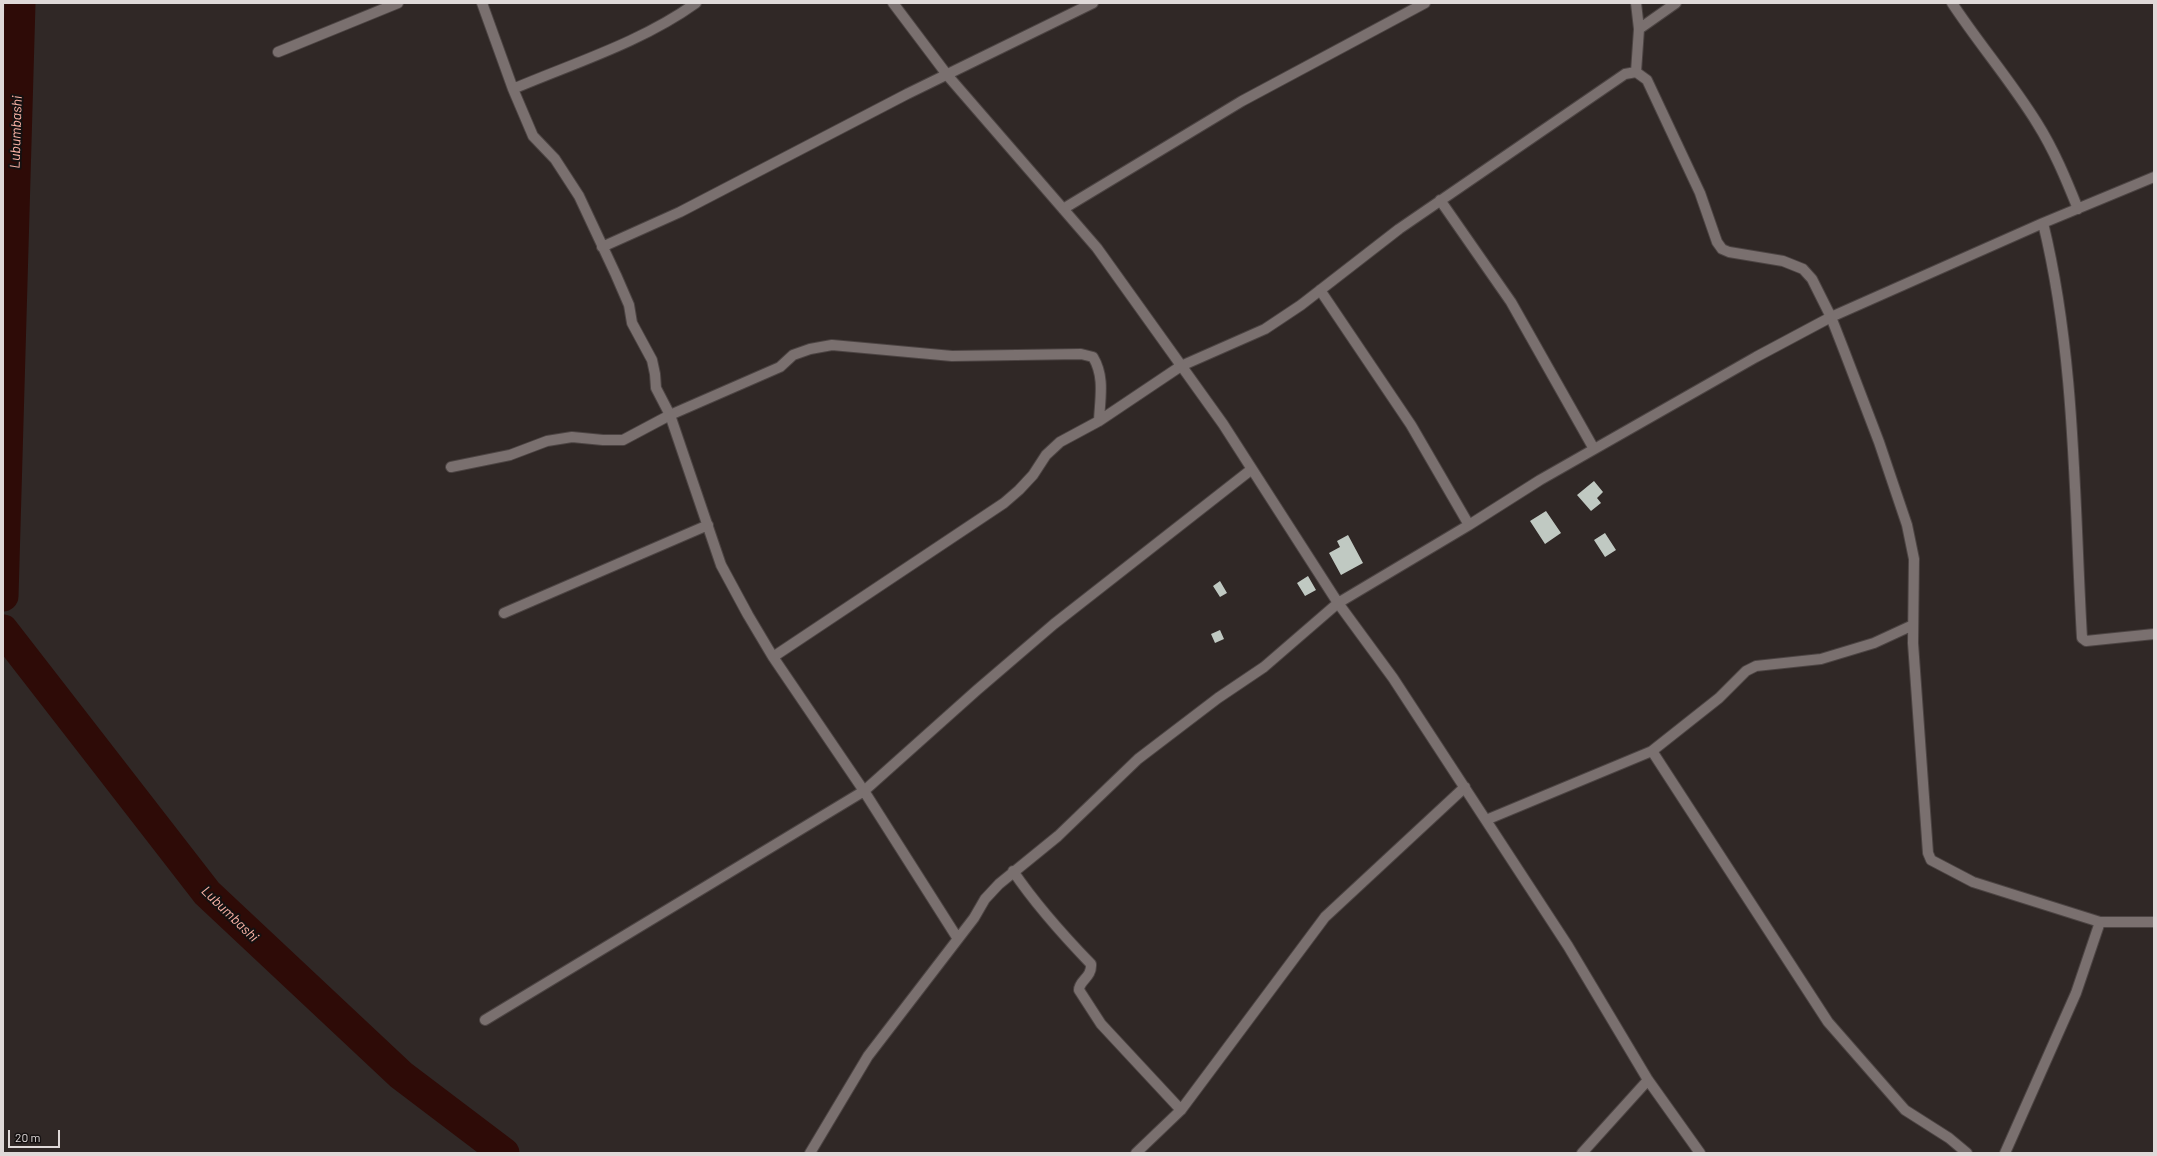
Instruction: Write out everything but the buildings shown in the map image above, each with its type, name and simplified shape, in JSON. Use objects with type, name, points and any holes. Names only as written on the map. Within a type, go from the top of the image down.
[{"type":"street","points":[[278,52],[398,3]]},
{"type":"street","points":[[482,3],[513,89],[533,136],[555,159],[579,196],[629,305],[632,323],[652,360],[656,388],[670,415],[721,564],[773,657],[864,792],[958,939]]},
{"type":"street","points":[[513,89],[638,37],[675,18],[696,3]]},
{"type":"street","points":[[893,3],[948,76],[1097,248],[1181,366],[1252,469],[1338,603],[1393,678],[1465,787],[1568,946],[1648,1080],[1700,1153]]},
{"type":"street","points":[[602,247],[680,212],[907,94],[948,76],[1093,3]]},
{"type":"street","points":[[1063,209],[1242,101],[1425,3]]},
{"type":"street","points":[[1636,3],[1639,29],[1636,72]]},
{"type":"street","points":[[1639,29],[1676,3]]},
{"type":"street","points":[[1952,3],[1973,35],[2010,82],[2038,124],[2062,169],[2078,209]]},
{"type":"street","points":[[773,657],[1004,503],[1033,475],[1046,455],[1060,442],[1099,421],[1181,366],[1265,329],[1320,290],[1440,200],[1625,74],[1636,72],[1647,80],[1700,193],[1716,242],[1722,249],[1729,252],[1784,262],[1803,269],[1812,279],[1831,317],[1879,442],[1907,525],[1914,559],[1913,625],[1928,853],[1931,860],[1973,882],[2100,922],[2154,922]]},
{"type":"street","points":[[810,1153],[868,1056],[958,939],[985,899],[1013,871],[1058,836],[1138,759],[1218,698],[1264,667],[1338,603],[1469,525],[1540,480],[1756,357],[1831,317],[2044,223],[2154,177]]},
{"type":"street","points":[[1440,200],[1511,302],[1594,449]]},
{"type":"street","points":[[2044,223],[2054,265],[2069,380],[2082,638],[2086,641],[2154,634]]},
{"type":"street","points":[[1320,290],[1411,425],[1469,525]]},
{"type":"street","points":[[451,467],[510,455],[547,441],[566,438],[623,440],[670,415],[780,367],[793,355],[810,349],[832,345],[952,356],[1081,354],[1093,357],[1099,367],[1102,381],[1099,421]]},
{"type":"street","points":[[485,1020],[864,792],[977,690],[1054,624],[1252,469]]},
{"type":"street","points":[[504,613],[708,525]]},
{"type":"street","points":[[1486,820],[1652,751],[1719,698],[1746,671],[1756,666],[1821,659],[1874,643],[1913,625]]},
{"type":"street","points":[[1652,751],[1828,1022],[1905,1110],[1949,1138],[1967,1153]]},
{"type":"street","points":[[1136,1153],[1181,1110],[1325,917],[1465,787]]},
{"type":"street","points":[[1013,871],[1034,902],[1058,931],[1090,964],[1090,974],[1079,987],[1079,990],[1101,1024],[1181,1110]]},
{"type":"street","points":[[2005,1153],[2076,993],[2100,922]]},
{"type":"street","points":[[1582,1153],[1648,1080]]},
{"type":"waterway","name":"Lubumbashi","points":[[3,596],[20,3]]},
{"type":"waterway","name":"Lubumbashi","points":[[3,630],[207,893],[401,1075],[504,1153]]}]
